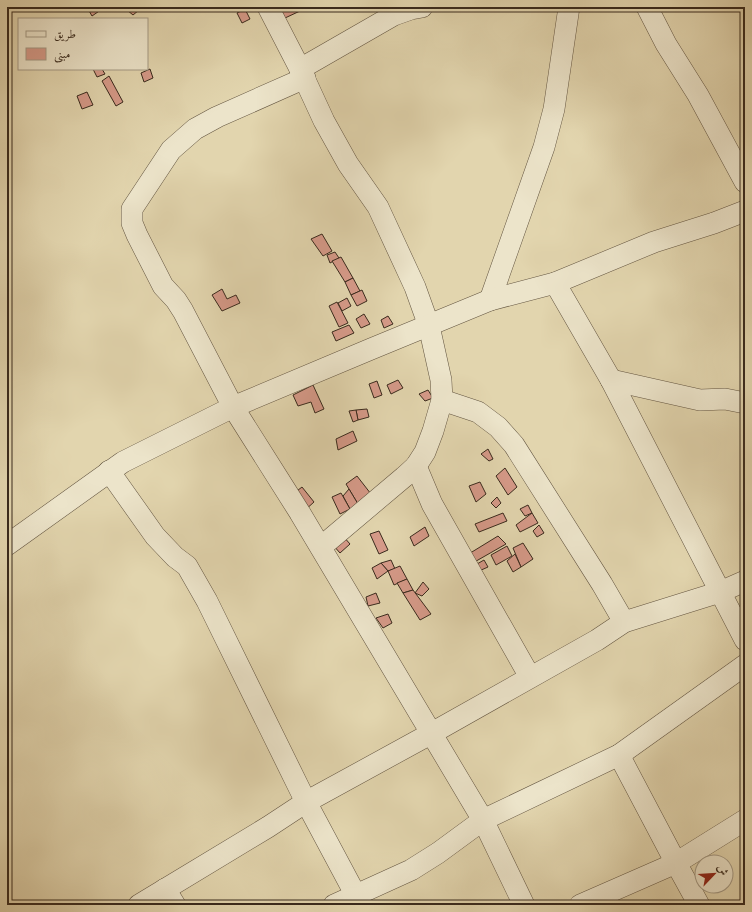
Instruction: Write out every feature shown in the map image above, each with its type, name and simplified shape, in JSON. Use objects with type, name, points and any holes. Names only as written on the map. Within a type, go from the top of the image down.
[{"type":"street","points":[[268,7],[302,73],[324,121],[348,164],[378,207],[416,287],[429,326],[441,380],[442,400],[433,431],[425,452],[416,466],[321,547]]},
{"type":"street","points":[[422,7],[394,15],[302,73],[195,129],[171,150],[132,209],[132,223],[136,234],[163,286],[176,300],[183,311],[233,408],[321,547],[483,820],[524,905]]},
{"type":"street","points":[[490,300],[544,147],[552,116],[569,7]]},
{"type":"street","points":[[647,7],[666,44],[698,95],[745,182]]},
{"type":"street","points":[[7,545],[123,462],[233,408],[490,300],[555,283],[654,242],[714,223],[745,211]]},
{"type":"street","points":[[555,283],[611,380],[745,640]]},
{"type":"street","points":[[611,380],[700,400],[725,399],[745,403]]},
{"type":"street","points":[[442,400],[478,412],[498,427],[514,445],[602,584],[624,622]]},
{"type":"street","points":[[416,466],[432,504],[530,677]]},
{"type":"street","points":[[110,471],[155,536],[175,557],[187,566],[193,576],[207,601],[306,802],[358,900]]},
{"type":"street","points":[[139,905],[170,897],[268,827],[306,802],[432,733],[596,640],[624,622],[720,592],[745,581]]},
{"type":"street","points":[[334,905],[358,900],[438,853],[483,820],[619,755],[745,665]]},
{"type":"street","points":[[619,755],[699,905]]},
{"type":"street","points":[[580,905],[676,863],[745,820]]},
{"type":"building","points":[[90,7],[105,7],[92,16],[88,9]]},
{"type":"building","points":[[130,7],[136,7],[139,10],[133,15],[127,10]]},
{"type":"building","points":[[287,7],[298,7],[300,11],[285,18],[281,10]]},
{"type":"building","points":[[245,9],[250,19],[242,23],[237,13]]},
{"type":"building","points":[[150,69],[153,78],[144,82],[141,73]]},
{"type":"building","points":[[94,70],[103,70],[105,74],[97,77]]},
{"type":"building","points":[[109,76],[123,102],[116,106],[102,81]]},
{"type":"building","points":[[87,92],[93,105],[82,109],[77,96]]},
{"type":"building","points":[[322,234],[332,251],[323,256],[311,239]]},
{"type":"building","points":[[335,252],[339,258],[330,263],[327,255]]},
{"type":"building","points":[[341,257],[353,278],[345,282],[332,261]]},
{"type":"building","points":[[353,278],[360,291],[351,295],[345,282]]},
{"type":"building","points":[[222,289],[227,299],[236,295],[240,303],[222,311],[212,295]]},
{"type":"building","points":[[362,290],[367,301],[357,306],[351,295]]},
{"type":"building","points":[[347,298],[351,306],[342,311],[338,303]]},
{"type":"building","points":[[337,302],[348,323],[339,327],[329,306]]},
{"type":"building","points":[[364,314],[370,324],[361,328],[356,319]]},
{"type":"building","points":[[388,316],[393,324],[384,328],[381,320]]},
{"type":"building","points":[[349,325],[354,333],[336,341],[332,332]]},
{"type":"building","points":[[398,380],[403,388],[391,394],[387,385]]},
{"type":"building","points":[[377,381],[382,395],[374,398],[369,384]]},
{"type":"building","points":[[313,385],[324,409],[315,413],[311,402],[298,406],[293,395]]},
{"type":"building","points":[[428,390],[433,398],[425,401],[419,394]]},
{"type":"building","points":[[367,409],[369,417],[358,420],[356,410]]},
{"type":"building","points":[[356,410],[358,420],[353,422],[349,411]]},
{"type":"building","points":[[353,431],[357,441],[338,450],[336,439]]},
{"type":"building","points":[[488,449],[493,459],[489,461],[481,454]]},
{"type":"building","points":[[505,468],[517,487],[508,495],[496,476]]},
{"type":"building","points":[[357,476],[371,494],[358,504],[346,484]]},
{"type":"building","points":[[480,482],[486,494],[476,502],[469,486]]},
{"type":"building","points":[[302,487],[314,502],[304,511],[293,494]]},
{"type":"building","points":[[349,489],[358,504],[350,509],[343,496]]},
{"type":"building","points":[[341,493],[350,509],[340,514],[332,497]]},
{"type":"building","points":[[497,497],[501,503],[496,508],[491,503]]},
{"type":"building","points":[[528,505],[532,513],[525,516],[520,509]]},
{"type":"building","points":[[503,513],[507,521],[479,532],[475,524]]},
{"type":"building","points":[[532,513],[538,523],[520,532],[516,525]]},
{"type":"building","points":[[539,525],[544,533],[537,537],[533,531]]},
{"type":"building","points":[[425,527],[429,536],[414,546],[410,537]]},
{"type":"building","points":[[379,531],[388,550],[379,554],[370,534]]},
{"type":"building","points":[[343,536],[350,544],[340,553],[333,545]]},
{"type":"building","points":[[498,536],[506,544],[471,564],[467,555]]},
{"type":"building","points":[[523,543],[533,559],[521,567],[513,548]]},
{"type":"building","points":[[507,546],[512,556],[496,565],[491,555]]},
{"type":"building","points":[[515,554],[521,567],[513,572],[507,561]]},
{"type":"building","points":[[391,560],[395,569],[388,571],[381,563]]},
{"type":"building","points":[[484,560],[488,567],[479,571],[477,564]]},
{"type":"building","points":[[381,563],[388,571],[377,579],[372,568]]},
{"type":"building","points":[[400,566],[407,579],[394,585],[388,571]]},
{"type":"building","points":[[407,579],[413,590],[403,593],[397,583]]},
{"type":"building","points":[[423,582],[429,589],[422,596],[415,593]]},
{"type":"building","points":[[413,590],[431,614],[420,620],[403,593]]},
{"type":"building","points":[[376,593],[380,603],[368,606],[366,597]]},
{"type":"building","points":[[388,614],[392,623],[383,628],[376,618]]}]
